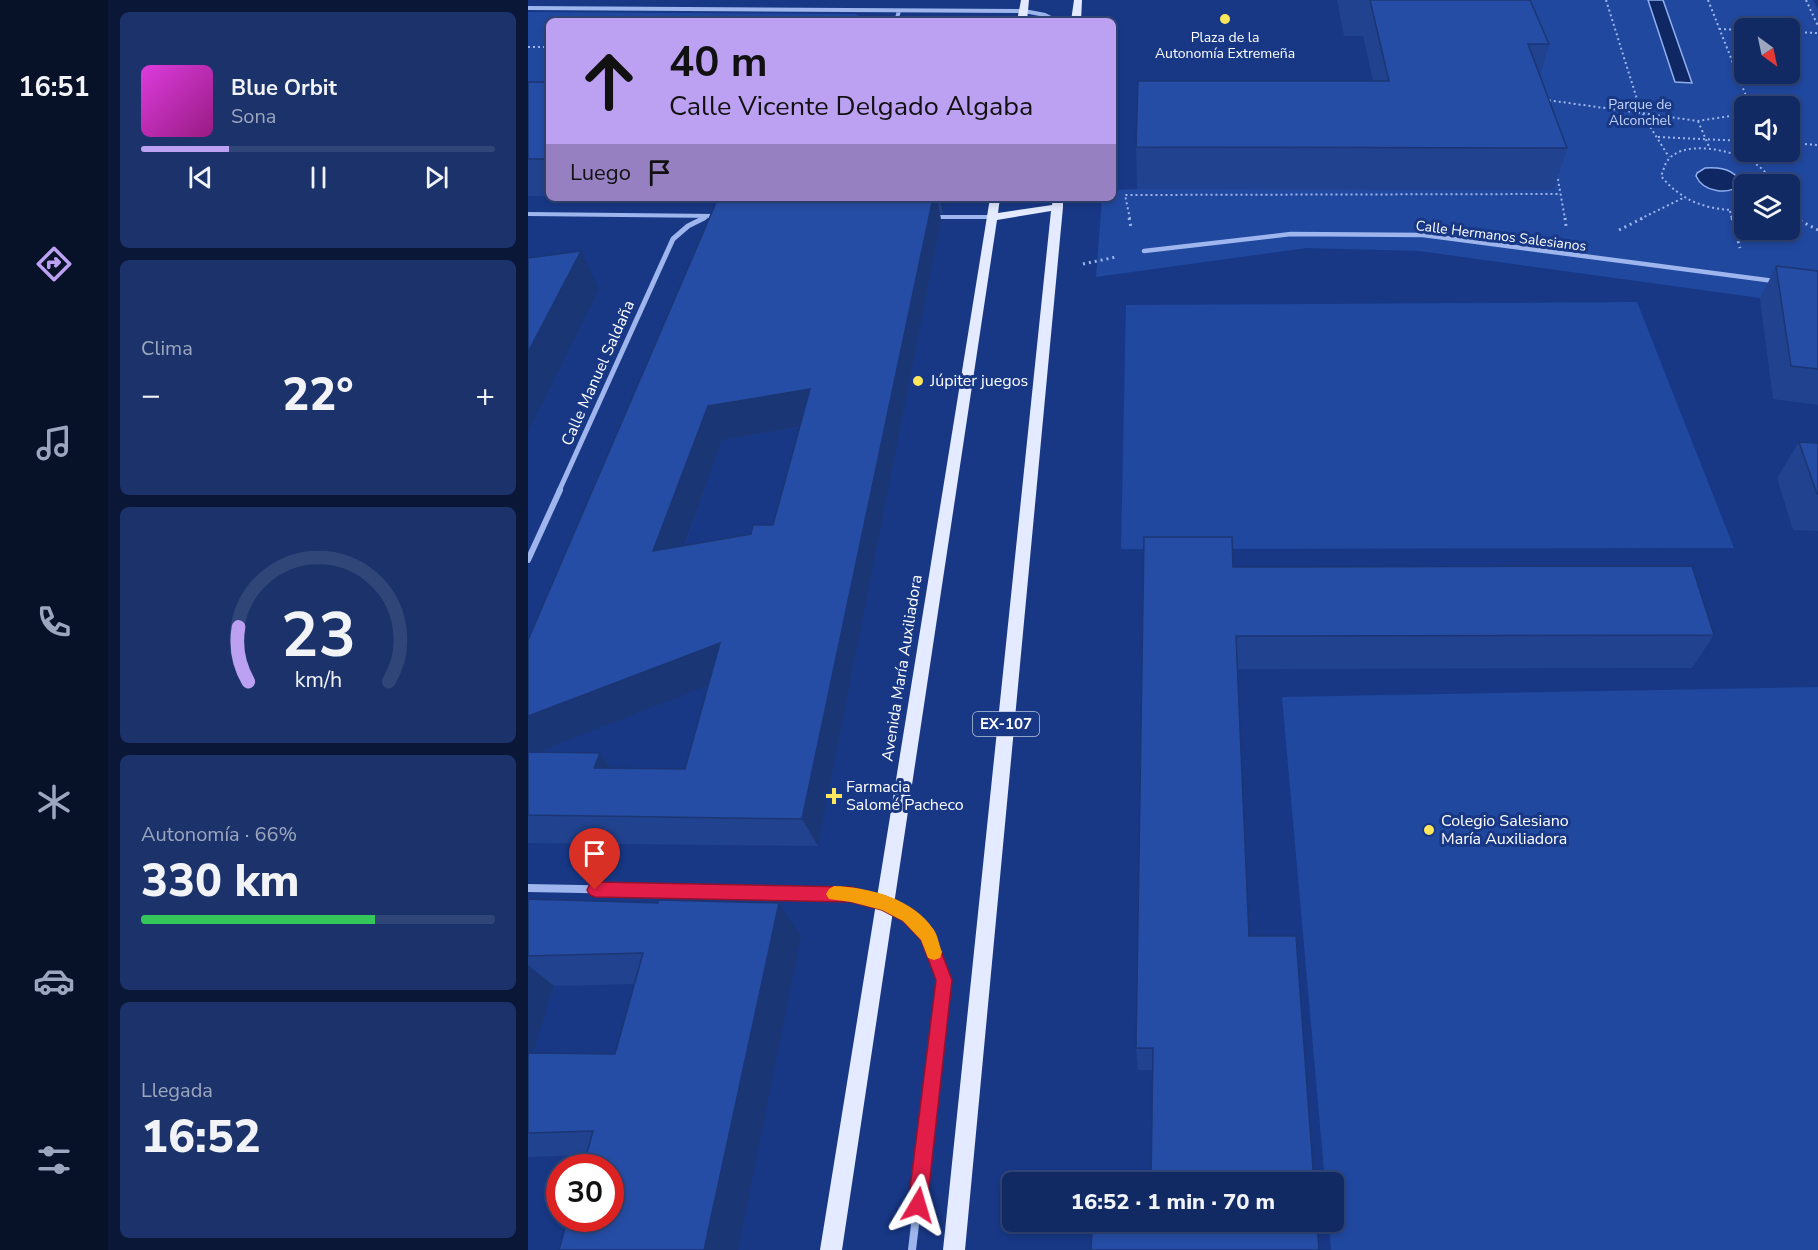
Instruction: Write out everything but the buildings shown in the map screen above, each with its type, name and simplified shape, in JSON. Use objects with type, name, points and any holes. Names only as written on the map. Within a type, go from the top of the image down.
[{"type":"main road","points":[[1023,16],[1025,0]]},
{"type":"main road","points":[[1076,18],[1078,0]]},
{"type":"main road","name":"Avenida María Auxiliadora","points":[[831,1250],[995,201]]},
{"type":"main road","points":[[992,217],[1058,203]]},
{"type":"main road","name":"EX-107","points":[[954,1250],[1058,203]]},
{"type":"street","points":[[528,8],[899,11],[1045,15],[1051,18]]},
{"type":"street","points":[[897,18],[899,11]]},
{"type":"street","points":[[528,214],[723,216]]},
{"type":"street","name":"Calle Manuel Saldaña","points":[[528,560],[673,239],[688,225],[711,216]]},
{"type":"street","points":[[921,217],[992,217]]},
{"type":"street","name":"Calle Hermanos Salesianos","points":[[1144,251],[1291,234],[1423,235],[1783,282]]},
{"type":"street","points":[[528,888],[851,894],[885,903],[908,915],[928,935],[944,980],[912,1250]]},
{"type":"path","points":[[1606,0],[1641,112],[1669,157]]},
{"type":"path","points":[[1708,0],[1745,96]]},
{"type":"path","points":[[1806,0],[1818,26]]},
{"type":"path","points":[[1719,29],[1734,30]]},
{"type":"path","points":[[1800,32],[1818,33]]},
{"type":"path","points":[[528,47],[546,47]]},
{"type":"path","points":[[1544,94],[1547,100],[1698,121],[1734,116]]},
{"type":"path","points":[[1698,121],[1710,149]]},
{"type":"path","points":[[1657,137],[1734,141]]},
{"type":"path","points":[[1800,144],[1818,145]]},
{"type":"path","points":[[1734,155],[1710,149],[1682,151],[1669,157],[1662,166],[1661,176],[1670,189],[1683,198],[1714,209],[1734,210]]},
{"type":"path","points":[[1754,162],[1769,174]]},
{"type":"path","points":[[1557,171],[1571,254],[1683,198]]},
{"type":"path","points":[[1125,195],[1560,194]]},
{"type":"path","points":[[1800,220],[1818,230]]},
{"type":"path","points":[[1051,270],[1144,251]]},
{"type":"green space","name":"Parque de Alconchel","points":[[1424,0],[1813,0],[1818,9],[1818,306],[1419,251],[1306,248],[1096,277],[1102,201],[1116,201],[1116,190],[1137,189],[1476,86]]},
{"type":"green space","points":[[528,12],[855,14],[862,18],[546,18],[546,83],[528,83]]},
{"type":"green space","points":[[1637,302],[1734,548],[1121,549],[1126,305]]},
{"type":"green space","points":[[1818,687],[1818,1250],[1331,1250],[1330,1232],[1344,1232],[1344,1172],[1324,1172],[1282,697]]},
{"type":"shaded area","points":[[1648,0],[1663,0],[1692,83],[1675,82]]},
{"type":"shaded area","points":[[1705,168],[1731,172],[1734,174],[1734,188],[1723,191],[1710,189],[1699,181],[1697,173]]},
{"type":"slow traffic","points":[[834,894],[851,894],[885,903],[908,915],[928,935],[934,952]]},
{"type":"place","name":"Plaza de la Autonomía Extremeña","points":[[1225,19]]},
{"type":"place","name":"Júpiter juegos","points":[[918,381]]},
{"type":"place","name":"Farmacia Salomé Pacheco","points":[[834,796]]},
{"type":"place","name":"Colegio Salesiano María Auxiliadora","points":[[1429,830]]},
{"type":"route","points":[[595,890],[851,894],[885,903],[908,915],[928,935],[944,980],[918,1205]]}]
